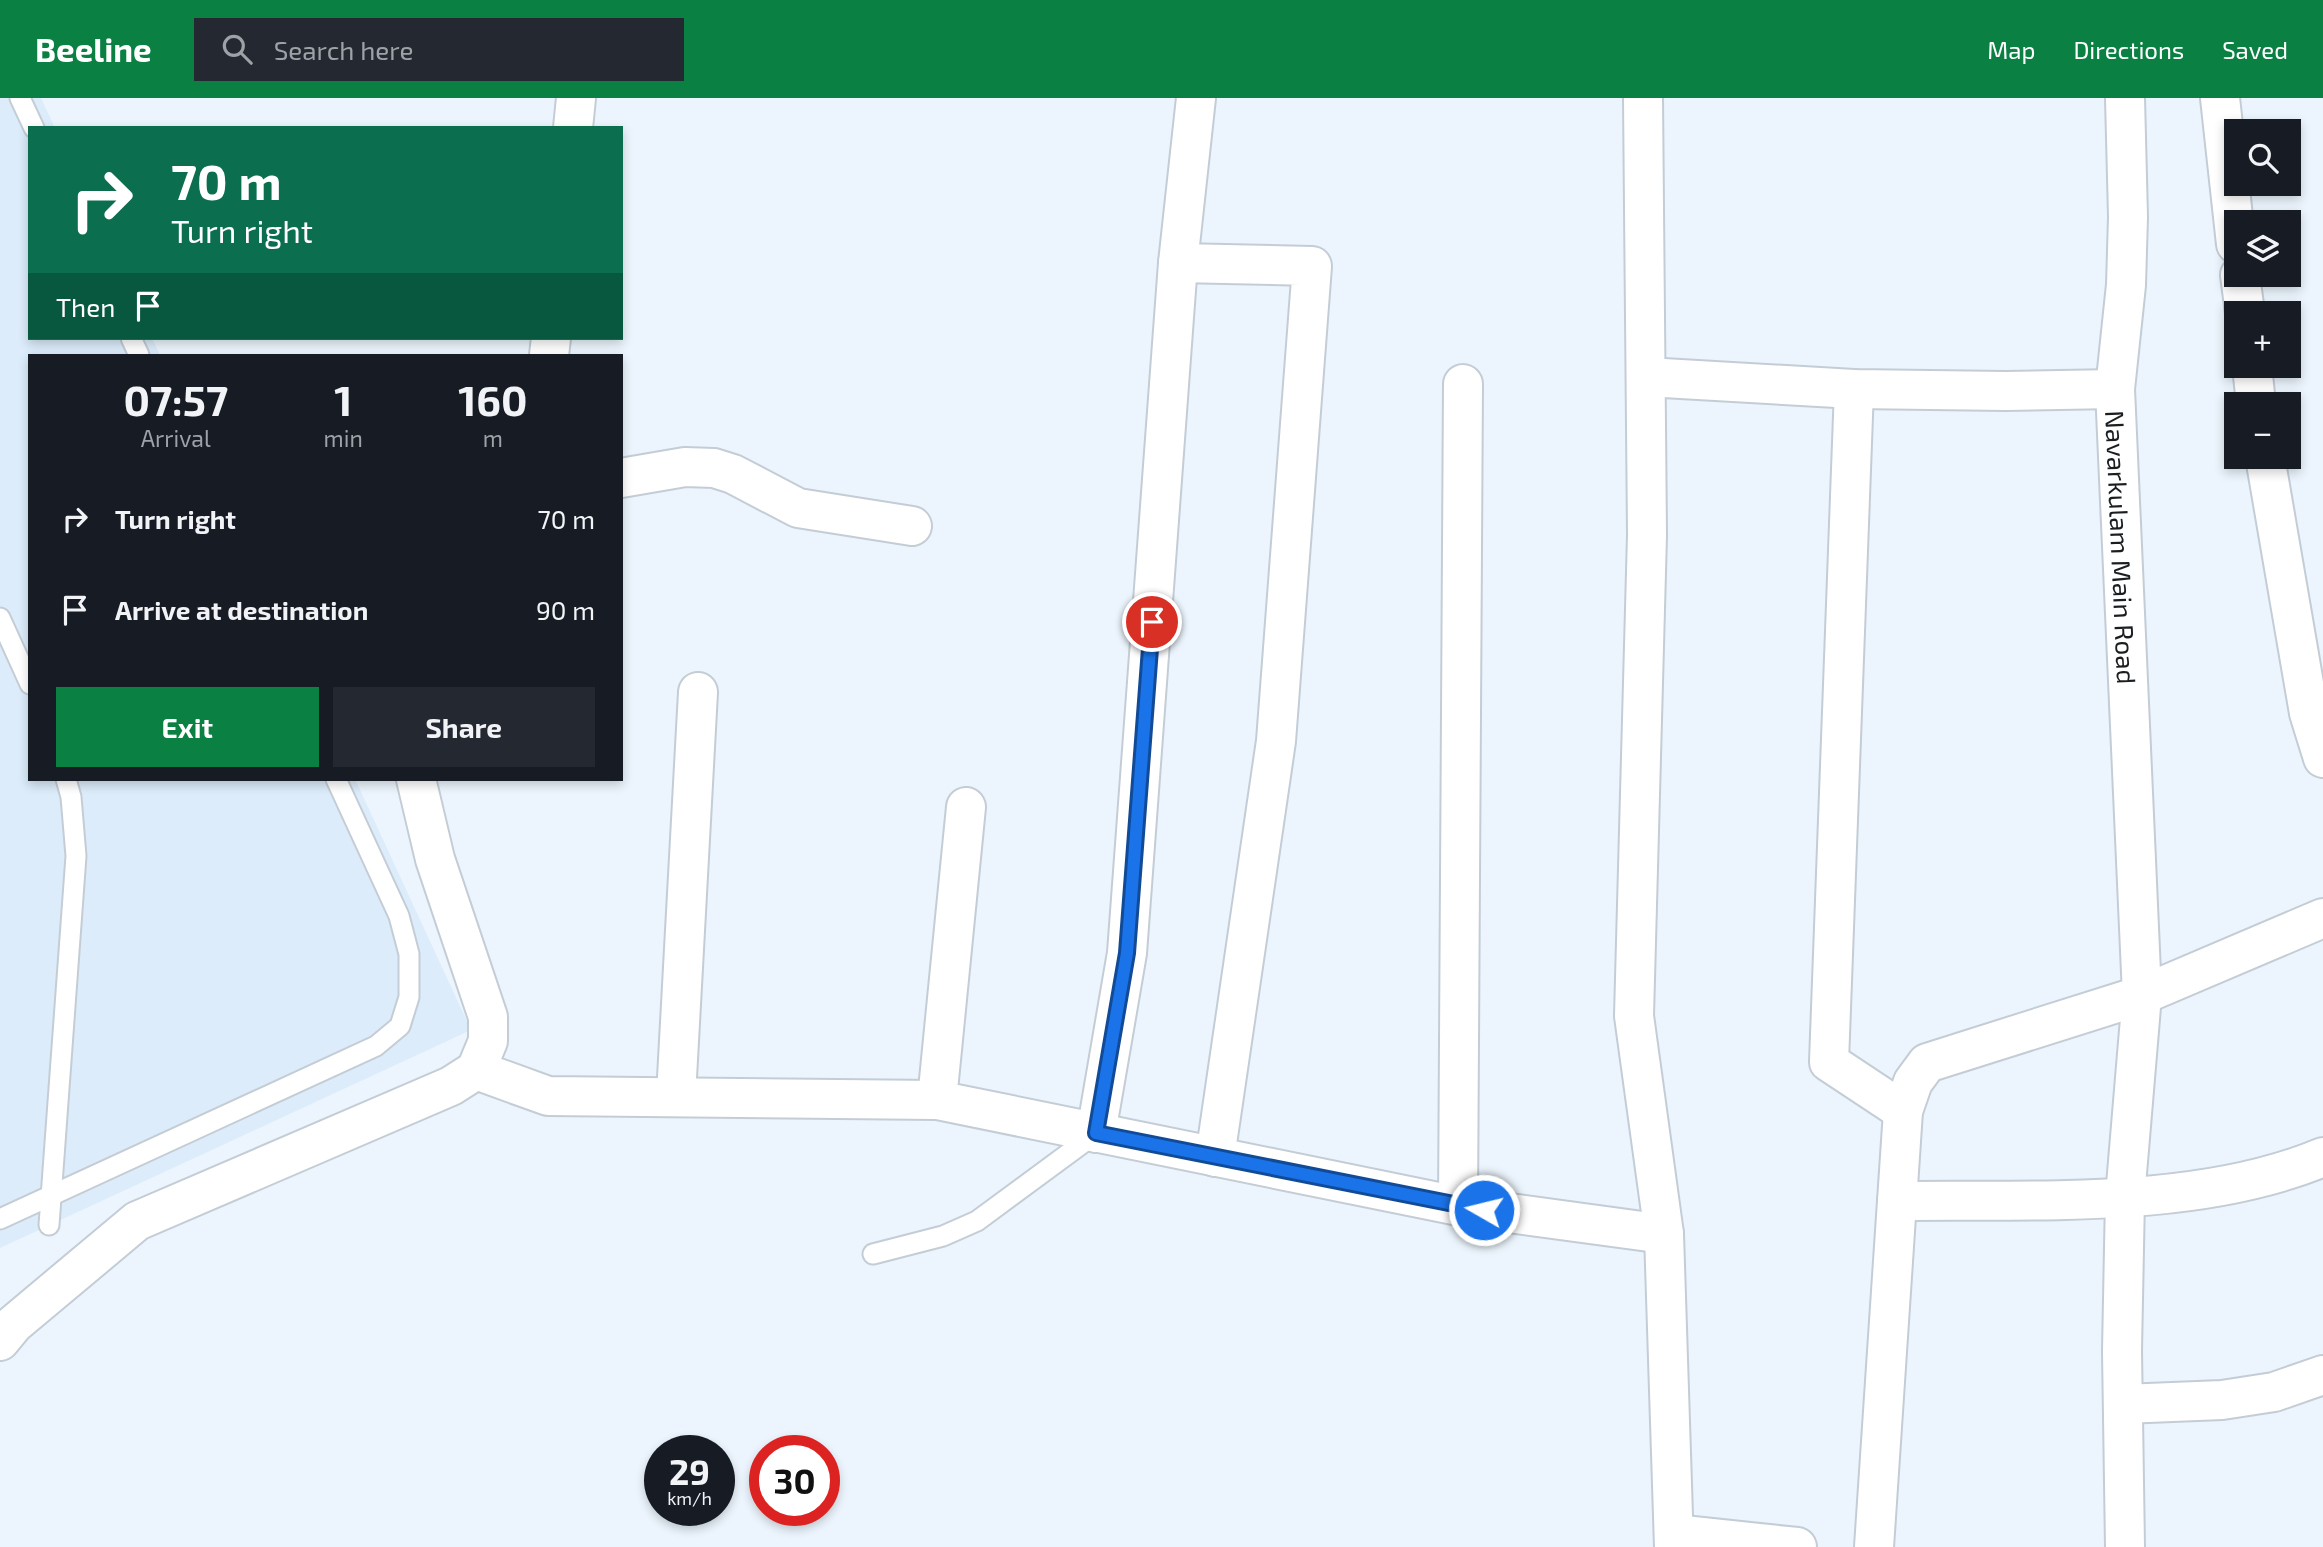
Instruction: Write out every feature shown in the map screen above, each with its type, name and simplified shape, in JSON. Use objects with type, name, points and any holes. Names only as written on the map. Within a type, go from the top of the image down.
[{"type":"street","points":[[573,126],[576,98]]},
{"type":"street","points":[[1096,1133],[1127,953],[1178,264],[1196,98]]},
{"type":"street","points":[[1643,98],[1647,535],[1634,1016],[1664,1234],[1674,1541],[1797,1547]]},
{"type":"street","name":"Navarkulam Main Road","points":[[2124,98],[2128,218],[2126,285],[2115,389],[2142,995],[2125,1197],[2125,1547]]},
{"type":"street","points":[[2220,98],[2232,210]]},
{"type":"street","points":[[1178,264],[1312,266],[1276,741],[1214,1157]]},
{"type":"street","points":[[1646,377],[1854,389],[2115,389]]},
{"type":"street","points":[[1458,1206],[1463,384]]},
{"type":"street","points":[[1854,389],[1829,1062],[1903,1111]]},
{"type":"street","points":[[623,478],[685,467],[714,468],[733,474],[798,508],[912,526]]},
{"type":"street","points":[[2267,469],[2309,713],[2323,758]]},
{"type":"street","points":[[676,1097],[698,692]]},
{"type":"street","points":[[0,1341],[14,1324],[137,1221],[451,1086],[476,1070],[488,1041],[488,1017],[436,859],[416,781]]},
{"type":"street","points":[[937,1100],[966,807]]},
{"type":"street","points":[[1874,1547],[1903,1111],[1913,1082],[1927,1063],[2142,995],[2323,918]]},
{"type":"street","points":[[476,1070],[548,1096],[937,1100],[1458,1206],[1664,1234]]},
{"type":"street","points":[[1897,1200],[2125,1197],[2261,1178],[2323,1157]]},
{"type":"street","points":[[2123,1404],[2222,1399],[2261,1394],[2323,1375]]},
{"type":"lane","points":[[20,98],[33,126]]},
{"type":"lane","points":[[0,618],[28,680]]},
{"type":"lane","points":[[49,1225],[76,856],[71,797],[67,781]]},
{"type":"lane","points":[[0,1219],[376,1046],[400,1026],[409,997],[409,954],[399,916],[337,781]]},
{"type":"lane","points":[[873,1254],[943,1236],[976,1221],[1096,1133]]},
{"type":"shaded area","points":[[0,98],[41,98],[54,126],[28,126],[28,340],[153,340],[160,354],[28,354],[28,781],[356,781],[471,1030],[0,1248]]},
{"type":"route","points":[[1152,622],[1127,953],[1096,1133],[1484,1210]]}]
